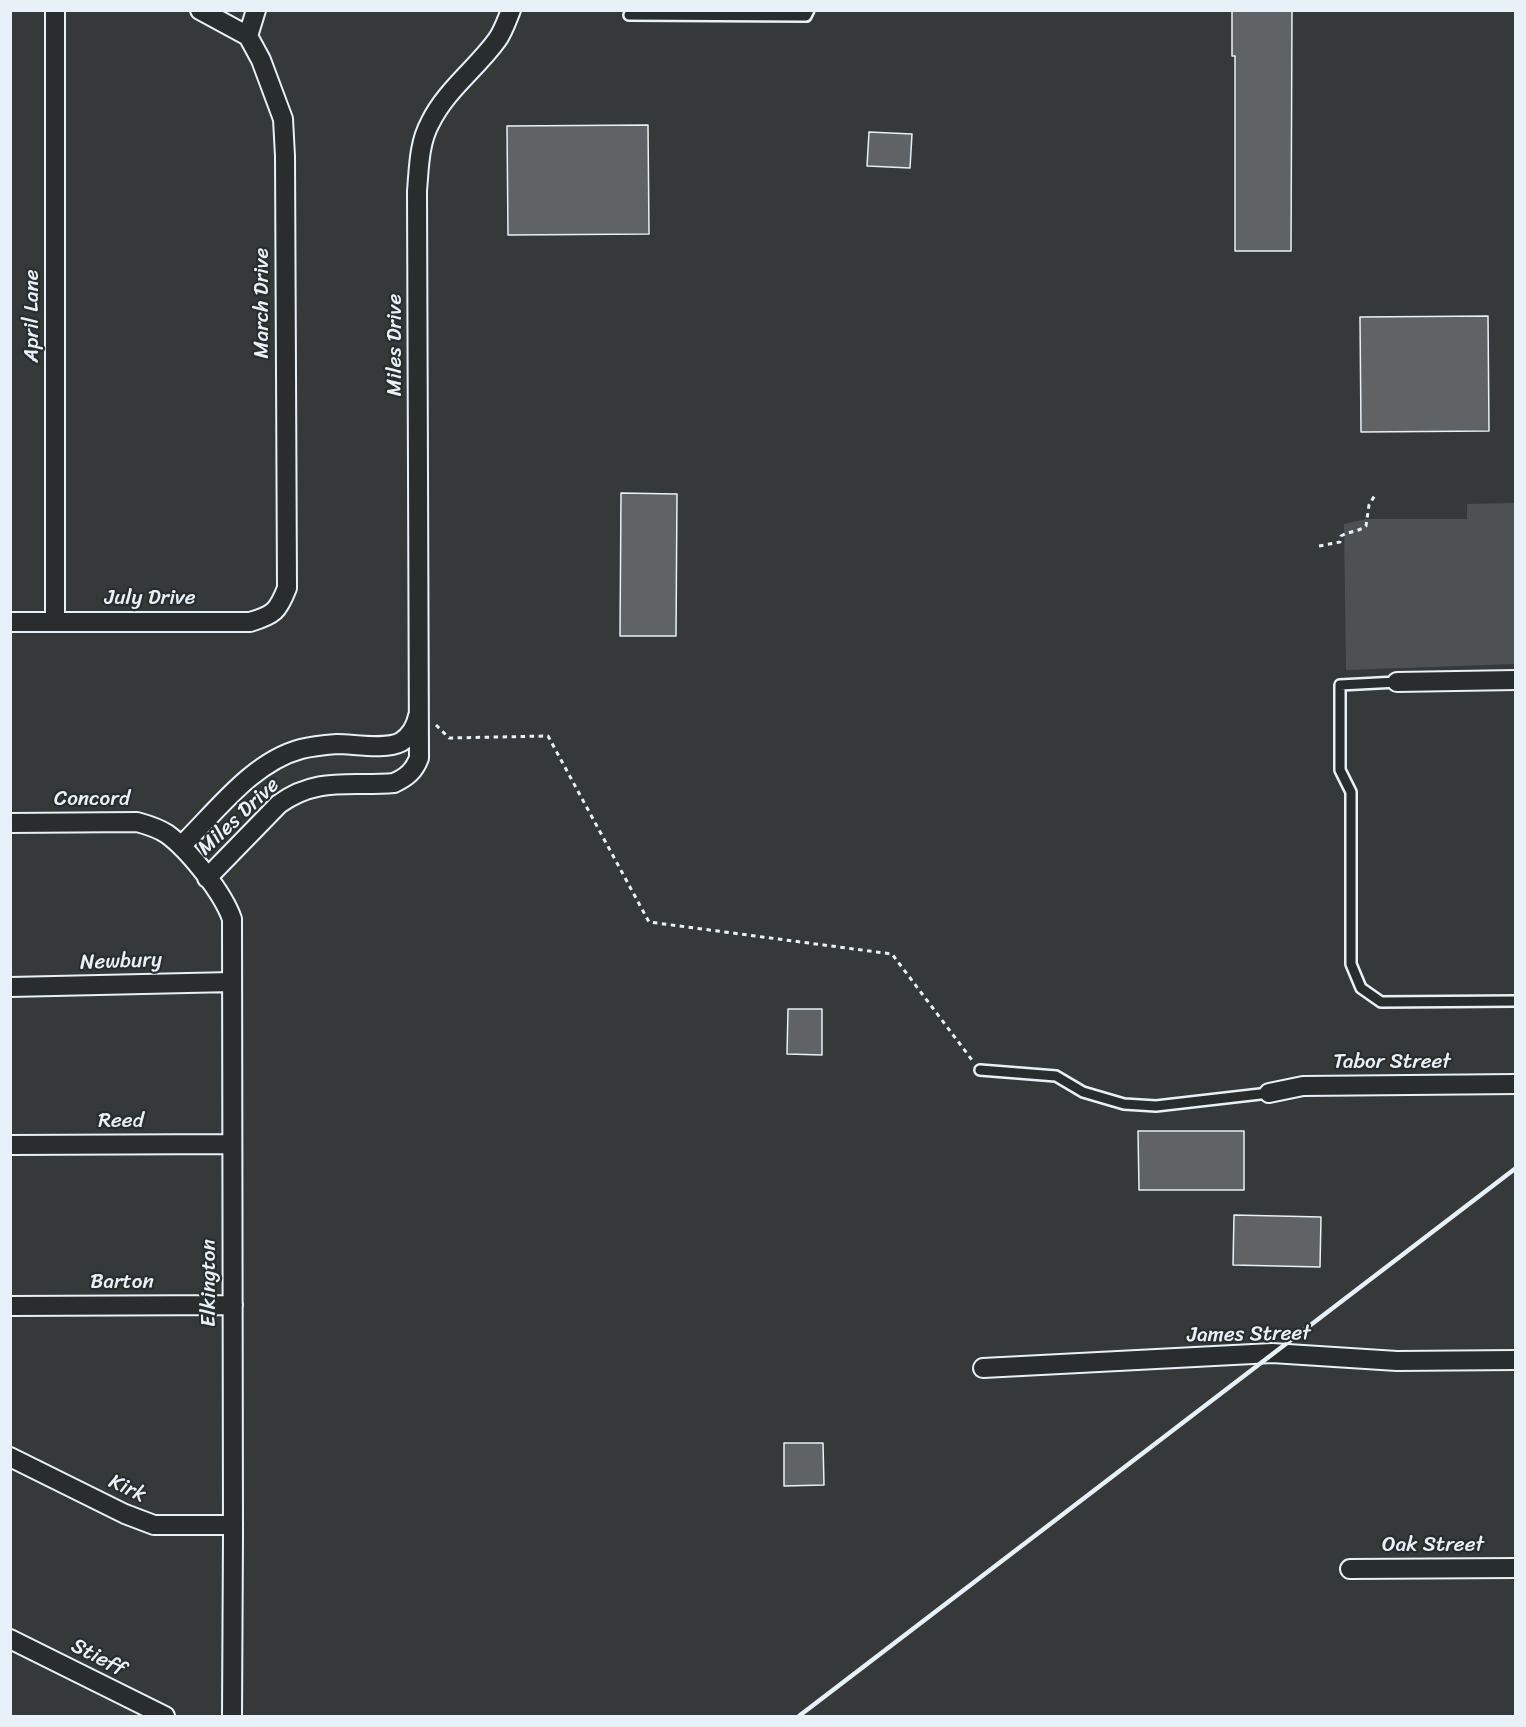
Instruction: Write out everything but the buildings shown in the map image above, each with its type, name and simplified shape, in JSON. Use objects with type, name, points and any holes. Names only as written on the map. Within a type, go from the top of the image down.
[{"type":"street","name":"April Lane","points":[[55,10],[56,621]]},
{"type":"street","points":[[200,10],[248,36],[256,10]]},
{"type":"street","name":"Miles Drive","points":[[207,878],[279,804],[292,795],[318,785],[394,783],[414,769],[419,758],[417,191],[420,153],[429,124],[441,103],[483,59],[499,38],[511,10]]},
{"type":"street","name":"March Drive","points":[[248,36],[261,60],[283,119],[287,588],[281,602]]},
{"type":"street","name":"July Drive","points":[[10,622],[250,622],[269,617],[281,602]]},
{"type":"street","points":[[1397,682],[1515,680]]},
{"type":"street","name":"Miles Drive","points":[[182,846],[243,785],[269,764],[284,756],[317,746],[388,745],[399,742],[410,735],[417,722],[420,708]]},
{"type":"street","name":"Concord","points":[[10,822],[137,822],[152,826],[166,834],[182,846],[194,862]]},
{"type":"street","name":"Elkington","points":[[194,862],[221,894],[232,919],[232,1716]]},
{"type":"street","name":"Newbury","points":[[10,987],[232,982]]},
{"type":"street","name":"Tabor Street","points":[[1269,1094],[1303,1086],[1515,1084]]},
{"type":"street","name":"Reed","points":[[10,1145],[232,1144]]},
{"type":"street","name":"Barton","points":[[10,1306],[233,1305]]},
{"type":"street","name":"James Street","points":[[983,1368],[1272,1353],[1397,1361],[1515,1360]]},
{"type":"street","name":"Kirk","points":[[10,1457],[124,1514],[154,1525],[233,1525]]},
{"type":"street","name":"Oak Street","points":[[1350,1569],[1515,1568]]},
{"type":"street","name":"Stieff","points":[[10,1639],[165,1716]]},
{"type":"lane","points":[[629,15],[806,16],[809,10]]},
{"type":"lane","points":[[1397,682],[1340,685],[1340,770],[1351,792],[1351,964],[1361,988],[1380,1002],[1515,1001]]},
{"type":"lane","points":[[980,1070],[1056,1076],[1083,1092],[1124,1104],[1156,1106],[1269,1094]]},
{"type":"path","points":[[1319,546],[1340,542],[1341,536],[1350,531],[1359,531],[1366,526],[1369,505],[1375,495]]},
{"type":"path","points":[[420,708],[450,738],[548,736],[649,922],[892,954],[980,1070]]},
{"type":"shaded area","points":[[1515,503],[1515,664],[1346,670],[1344,524],[1366,519],[1467,519],[1467,504]]},
{"type":"railway","points":[[799,1716],[1516,1168]]}]
